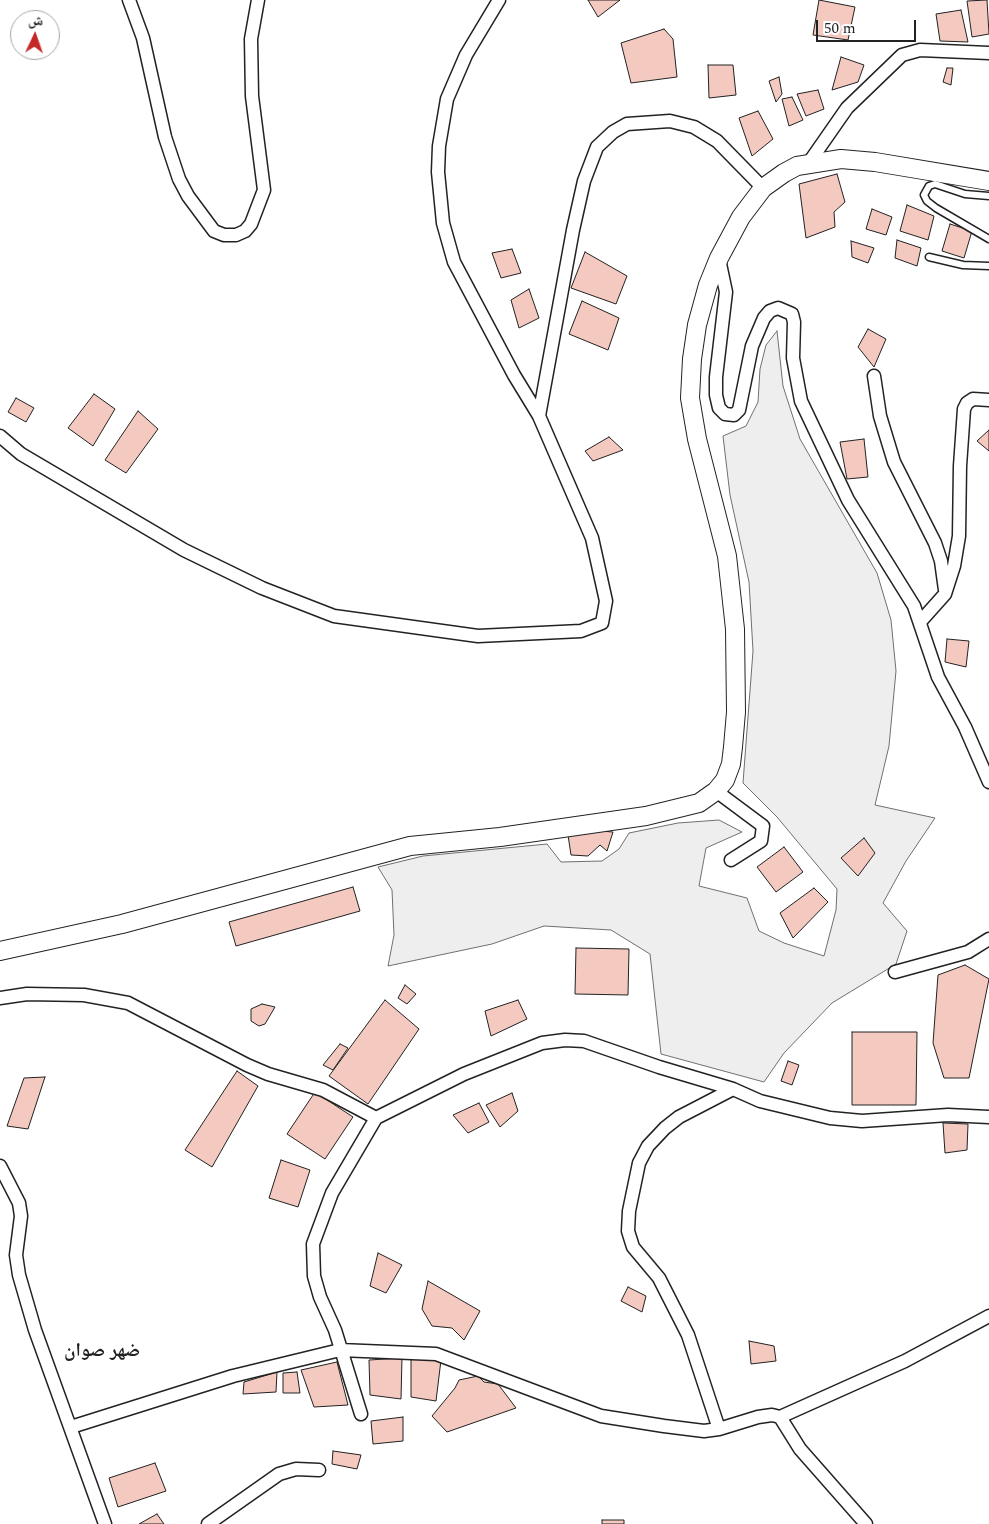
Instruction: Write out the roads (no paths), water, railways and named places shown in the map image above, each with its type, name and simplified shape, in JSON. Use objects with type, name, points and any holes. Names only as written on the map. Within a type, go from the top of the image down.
[{"type":"main road","points":[[0,951],[122,924],[410,846],[518,835],[646,816],[699,803],[716,791],[725,780],[731,764],[733,747],[735,628],[727,556],[697,439],[690,398],[692,359],[697,324],[708,285],[719,258],[741,217],[763,188],[784,172],[808,164],[842,159],[875,162],[989,181]]},
{"type":"street","points":[[129,0],[143,38],[163,129],[179,179],[188,196],[214,230],[224,235],[245,232],[251,224],[264,190],[252,96],[250,40],[258,0]]},
{"type":"street","points":[[0,436],[21,454],[184,550],[262,588],[334,616],[478,636],[581,631],[602,623],[606,601],[592,538],[539,416],[514,375],[454,262],[445,230],[440,192],[439,146],[447,99],[466,55],[499,0]]},
{"type":"street","points":[[808,164],[847,108],[902,55],[920,50],[989,53]]},
{"type":"street","points":[[539,416],[573,230],[584,181],[598,147],[613,132],[627,124],[670,121],[694,127],[717,141],[763,188]]},
{"type":"street","points":[[719,258],[726,292],[716,376],[716,395],[719,408],[725,414],[734,415],[739,410],[752,346],[764,318],[770,311],[778,308],[792,314],[794,328],[793,358],[801,401],[848,500],[872,542],[901,583],[920,622],[938,677],[965,727],[989,782]]},
{"type":"street","points":[[874,376],[880,416],[894,462],[935,543],[941,561],[945,594]]},
{"type":"street","points":[[920,622],[945,594],[954,566],[958,536],[964,409],[973,399],[989,400]]},
{"type":"street","points":[[716,791],[763,826],[761,842],[731,860]]},
{"type":"street","points":[[895,972],[968,952],[989,939]]},
{"type":"street","points":[[0,998],[27,994],[84,995],[128,1003],[247,1065],[268,1074],[323,1090],[376,1118]]},
{"type":"street","points":[[361,1414],[335,1330],[320,1297],[314,1276],[313,1244],[332,1193],[376,1118],[464,1074],[542,1043],[565,1040],[584,1041],[659,1067],[733,1089],[760,1101],[830,1118],[862,1121],[948,1115],[989,1117]]},
{"type":"street","points":[[719,1429],[688,1335],[659,1278],[633,1246],[628,1231],[639,1163],[648,1146],[679,1117],[733,1089]]},
{"type":"street","points":[[0,1166],[19,1203],[21,1216],[16,1255],[19,1275],[35,1330],[105,1524]]},
{"type":"street","points":[[780,1418],[905,1361],[989,1316]]},
{"type":"street","points":[[71,1427],[233,1376],[340,1350],[436,1354],[601,1416],[704,1430],[719,1429],[758,1417],[772,1415],[780,1418],[800,1449],[866,1524]]},
{"type":"street","points":[[208,1524],[279,1474],[296,1469],[319,1470]]},
{"type":"lane","points":[[989,196],[965,194],[935,184],[929,186],[924,196],[926,201],[936,208],[967,224],[989,239]]},
{"type":"lane","points":[[930,257],[964,265],[989,266]]},
{"type":"district","name":"ضهر صوان","points":[[102,1352]]}]
